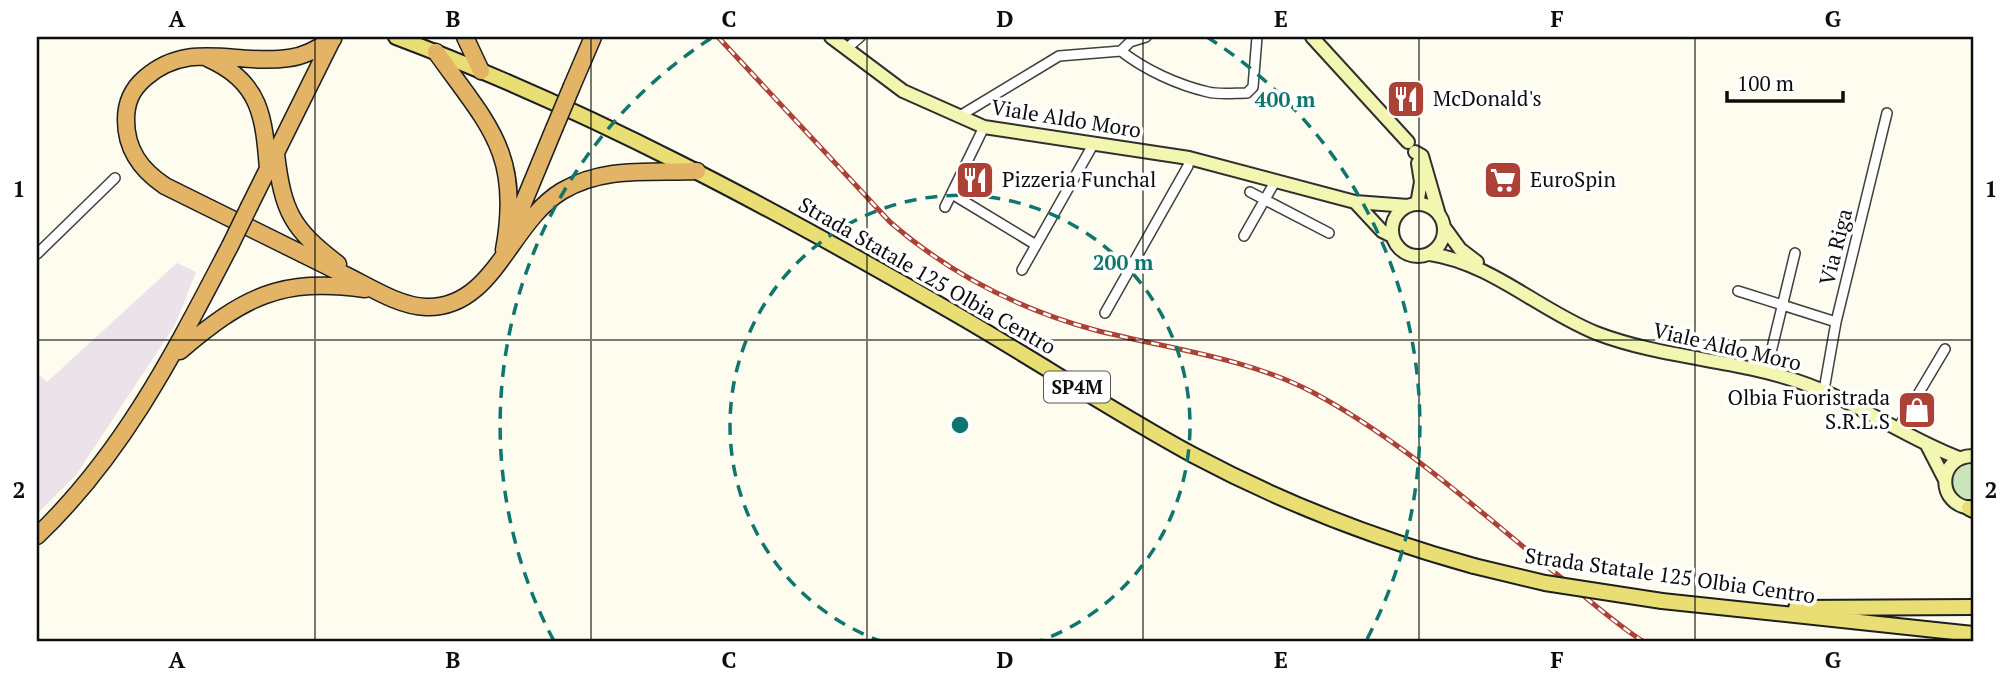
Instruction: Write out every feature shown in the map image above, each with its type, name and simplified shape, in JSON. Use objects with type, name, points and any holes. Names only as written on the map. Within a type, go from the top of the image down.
[{"type":"highway","points":[[465,37],[481,71]]},
{"type":"highway","points":[[503,253],[593,37]]},
{"type":"highway","points":[[334,38],[305,54],[290,58],[198,55],[161,64],[138,84],[126,104],[129,142],[134,157],[148,175],[165,187],[378,290],[425,307],[444,305],[464,298],[481,287],[533,215],[560,192],[583,181],[618,171],[697,172]]},
{"type":"highway","points":[[37,536],[92,476],[132,425],[230,246],[334,38]]},
{"type":"highway","points":[[436,52],[482,111],[500,149],[511,212],[503,253]]},
{"type":"highway","points":[[179,58],[208,58],[230,68],[251,89],[260,111],[268,169]]},
{"type":"highway","points":[[278,151],[281,195],[289,215],[306,238],[378,290]]},
{"type":"highway","points":[[170,359],[223,316],[252,298],[290,288],[325,284],[378,290]]},
{"type":"main road","name":"Strada Statale 125 Olbia Centro","points":[[396,37],[481,71],[697,172],[836,245],[1194,455],[1355,530],[1474,566],[1545,583],[1662,601],[1973,634]]},
{"type":"main road","name":"Viale Aldo Moro","points":[[831,37],[903,91],[984,127],[1189,158],[1355,202],[1412,205]]},
{"type":"main road","points":[[1312,37],[1422,156],[1442,221],[1441,243],[1430,254],[1417,257],[1405,253],[1392,236],[1382,231],[1355,202]]},
{"type":"main road","points":[[1392,236],[1394,219],[1412,205],[1421,182],[1412,147]]},
{"type":"main road","points":[[1412,205],[1430,206],[1442,221]]},
{"type":"main road","name":"Viale Aldo Moro","points":[[1442,221],[1470,258],[1510,283],[1517,291]]},
{"type":"main road","name":"Viale Aldo Moro","points":[[1430,254],[1469,263],[1599,334],[1640,347],[1766,373],[1824,390],[1927,445],[1969,456]]},
{"type":"main road","points":[[1927,445],[1944,478],[1950,499],[1972,509]]},
{"type":"main road","points":[[1944,478],[1950,465],[1969,456]]},
{"type":"main road","points":[[1747,610],[1973,607]]},
{"type":"street","points":[[846,49],[860,37]]},
{"type":"street","points":[[958,117],[1059,56],[1121,51],[1130,42],[1146,37]]},
{"type":"street","points":[[1121,51],[1134,61],[1165,76],[1209,93],[1247,93],[1253,87],[1257,37]]},
{"type":"street","name":"Via Riga","points":[[1824,390],[1836,322],[1887,113]]},
{"type":"street","points":[[945,207],[984,127]]},
{"type":"street","points":[[1022,270],[1094,143]]},
{"type":"street","points":[[1105,313],[1188,166],[1189,158]]},
{"type":"street","points":[[37,254],[115,178]]},
{"type":"street","points":[[1244,236],[1276,180]]},
{"type":"street","points":[[1250,192],[1329,233]]},
{"type":"street","points":[[951,194],[1036,244]]},
{"type":"street","points":[[1766,373],[1795,253]]},
{"type":"street","points":[[1738,291],[1836,322]]},
{"type":"street","points":[[1898,428],[1944,349]]},
{"type":"shaded area","points":[[177,263],[196,272],[175,325],[76,475],[37,514],[37,373],[47,382]]},
{"type":"green space","points":[[1973,463],[1973,502],[1969,502],[1959,498],[1951,487],[1956,469]]},
{"type":"railway","points":[[718,37],[890,222],[937,258],[986,288],[1039,312],[1095,330],[1234,362],[1314,393],[1349,413],[1416,459],[1608,616],[1644,642]]},
{"type":"place","name":"McDonald's","points":[[1406,99]]},
{"type":"place","name":"Pizzeria Funchal","points":[[975,180]]},
{"type":"place","name":"EuroSpin","points":[[1503,180]]},
{"type":"place","name":"Olbia Fuoristrada S.R.L.S","points":[[1917,410]]}]
